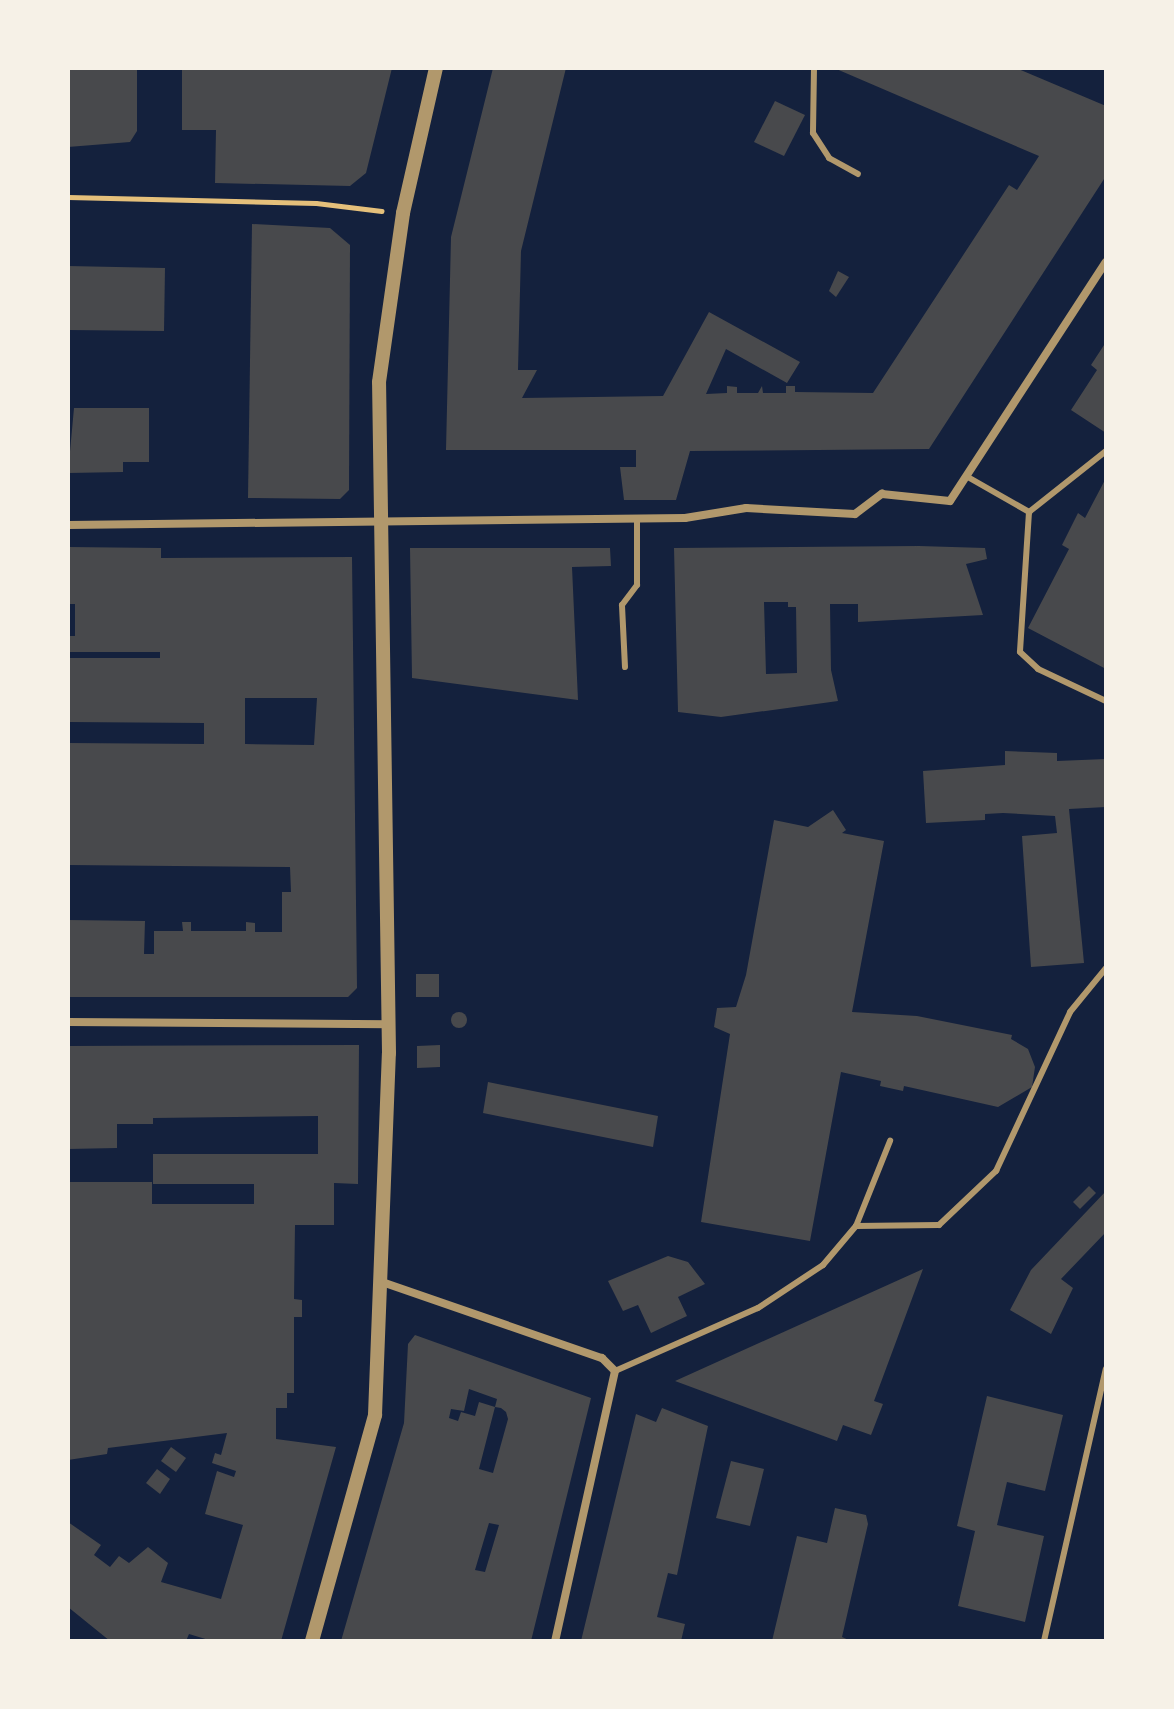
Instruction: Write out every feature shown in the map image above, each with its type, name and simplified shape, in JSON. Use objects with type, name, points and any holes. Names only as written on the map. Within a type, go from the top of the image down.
[{"type":"street","points":[[312,1641],[375,1415],[389,1024],[379,382],[403,213],[436,68]]},
{"type":"street","points":[[68,525],[685,518],[746,508],[855,514],[882,494],[950,501],[1106,262]]},
{"type":"street","points":[[68,1022],[389,1024]]},
{"type":"street","points":[[382,1282],[602,1358],[615,1371],[555,1641]]},
{"type":"lane","points":[[814,68],[813,133],[829,158],[858,174]]},
{"type":"lane","points":[[1106,451],[1029,512],[1020,652],[1038,669],[1106,701]]},
{"type":"lane","points":[[966,476],[1029,512]]},
{"type":"lane","points":[[625,667],[622,605],[637,585],[637,519]]},
{"type":"lane","points":[[856,1226],[939,1225],[996,1171],[1070,1012],[1106,968]]},
{"type":"lane","points":[[615,1371],[758,1308],[823,1265],[856,1226],[890,1141]]},
{"type":"lane","points":[[1044,1641],[1106,1369]]},
{"type":"path","points":[[68,197],[316,203],[403,213]]},
{"type":"building","points":[[68,68],[137,68],[137,131],[130,142],[68,147]]},
{"type":"building","points":[[182,68],[392,68],[366,173],[350,186],[215,183],[216,130],[182,130]]},
{"type":"building","points":[[493,68],[566,68],[521,251],[518,370],[537,370],[522,398],[663,396],[709,312],[800,362],[787,383],[726,349],[706,394],[727,393],[727,386],[737,387],[737,393],[758,393],[762,386],[763,393],[786,393],[786,386],[795,386],[795,392],[873,393],[1009,185],[1017,190],[1039,156],[834,68],[1016,68],[1106,106],[1106,176],[929,449],[690,451],[676,500],[624,500],[620,467],[636,467],[636,450],[446,450],[451,237]]},
{"type":"building","points":[[775,101],[805,115],[784,156],[754,142]]},
{"type":"building","points":[[252,224],[330,228],[350,245],[349,490],[340,499],[248,498]]},
{"type":"building","points":[[68,266],[165,268],[164,331],[68,330]]},
{"type":"building","points":[[838,271],[849,277],[836,297],[829,291]]},
{"type":"building","points":[[1106,342],[1106,433],[1071,410],[1097,370],[1091,365]]},
{"type":"building","points":[[74,408],[149,408],[149,462],[123,462],[123,472],[68,473]]},
{"type":"building","points":[[1106,478],[1106,669],[1028,628],[1069,549],[1062,545],[1078,513],[1085,518]]},
{"type":"building","points":[[68,547],[161,548],[161,558],[352,557],[357,988],[348,997],[68,997],[68,920],[145,921],[144,954],[154,954],[154,931],[183,931],[182,922],[191,922],[191,931],[246,931],[246,922],[255,923],[255,932],[282,932],[282,892],[291,892],[290,867],[68,865],[68,743],[204,744],[204,723],[68,722],[68,658],[160,658],[160,652],[68,652],[68,636],[75,636],[75,604],[68,604]],"holes":[[[245,698],[317,698],[314,745],[245,744]]]},
{"type":"building","points":[[410,548],[610,548],[611,566],[572,567],[578,700],[412,678]]},
{"type":"building","points":[[674,548],[985,548],[987,559],[966,564],[983,615],[858,622],[858,604],[830,604],[831,670],[838,701],[721,717],[678,712]],"holes":[[[764,602],[788,602],[788,607],[796,607],[797,673],[766,674]]]},
{"type":"building","points":[[1005,751],[1057,753],[1057,761],[1106,759],[1106,807],[1069,809],[1084,963],[1031,967],[1022,836],[1057,833],[1055,816],[1003,813],[985,814],[985,820],[926,823],[923,771],[1005,765]]},
{"type":"building","points":[[833,810],[846,830],[842,833],[884,841],[852,1012],[917,1016],[1012,1035],[1011,1039],[1028,1049],[1035,1067],[1032,1087],[998,1107],[904,1086],[903,1091],[880,1086],[881,1081],[841,1072],[810,1241],[701,1222],[730,1034],[714,1027],[717,1008],[736,1007],[746,975],[774,820],[808,827]]},
{"type":"building","points":[[416,974],[439,974],[439,997],[416,997]]},
{"type":"building","points":[[459,1012],[465,1014],[465,1026],[459,1028],[453,1026],[451,1020],[453,1014]]},
{"type":"building","points":[[359,1045],[358,1184],[334,1183],[334,1225],[295,1225],[294,1299],[302,1300],[302,1317],[294,1317],[294,1393],[287,1393],[287,1408],[276,1408],[276,1439],[336,1447],[281,1641],[212,1641],[189,1634],[186,1641],[110,1641],[68,1607],[68,1522],[101,1545],[94,1555],[110,1567],[119,1556],[129,1563],[148,1547],[168,1563],[161,1582],[221,1599],[243,1525],[205,1514],[217,1471],[234,1477],[236,1471],[212,1463],[215,1453],[221,1455],[227,1433],[108,1448],[107,1454],[68,1460],[68,1182],[152,1182],[152,1204],[254,1204],[254,1184],[153,1184],[153,1154],[318,1154],[318,1116],[153,1118],[153,1124],[117,1124],[117,1148],[68,1149],[68,1046]]},
{"type":"building","points":[[440,1045],[440,1067],[417,1068],[417,1046]]},
{"type":"building","points":[[488,1082],[658,1116],[653,1147],[483,1113]]},
{"type":"building","points":[[1089,1186],[1096,1193],[1080,1209],[1073,1202]]},
{"type":"building","points":[[1106,1191],[1106,1232],[1061,1279],[1073,1288],[1051,1334],[1010,1310],[1031,1270]]},
{"type":"building","points":[[668,1256],[688,1262],[705,1284],[678,1297],[687,1316],[651,1333],[638,1305],[623,1311],[608,1281]]},
{"type":"building","points":[[923,1269],[874,1401],[883,1404],[871,1435],[843,1425],[837,1441],[675,1381]]},
{"type":"building","points":[[415,1335],[591,1398],[531,1641],[341,1641],[404,1423],[408,1344]],"holes":[[[469,1389],[497,1399],[495,1407],[479,1402],[475,1416],[461,1412],[458,1421],[449,1418],[451,1409],[464,1411]],[[495,1407],[501,1408],[508,1419],[493,1473],[479,1469]],[[489,1523],[499,1525],[485,1572],[475,1570]]]},
{"type":"building","points":[[987,1396],[1063,1415],[1045,1491],[1007,1482],[997,1525],[1044,1536],[1025,1622],[958,1606],[975,1531],[957,1526]]},
{"type":"building","points":[[662,1408],[708,1426],[677,1575],[668,1573],[657,1617],[685,1624],[681,1641],[581,1641],[636,1414],[656,1422]]},
{"type":"building","points":[[171,1447],[186,1458],[176,1472],[161,1461]]},
{"type":"building","points":[[731,1461],[764,1469],[750,1526],[716,1518]]},
{"type":"building","points":[[157,1469],[170,1479],[160,1494],[146,1483]]},
{"type":"building","points":[[835,1508],[866,1515],[868,1524],[842,1637],[851,1641],[772,1641],[797,1536],[827,1543]]}]
